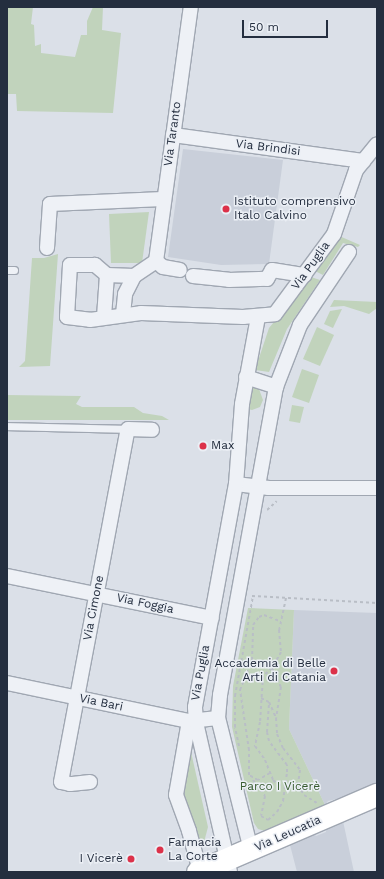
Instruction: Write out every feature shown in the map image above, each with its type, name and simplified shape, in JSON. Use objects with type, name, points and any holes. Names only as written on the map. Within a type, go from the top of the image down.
[{"type":"main road","name":"Via Leucatia","points":[[198,872],[228,866],[251,850],[377,795]]},
{"type":"street","name":"Via Taranto","points":[[156,261],[163,199],[190,7]]},
{"type":"street","name":"Via Brindisi","points":[[173,136],[363,160]]},
{"type":"street","name":"Via Puglia","points":[[198,872],[189,831],[176,795],[212,618],[236,484],[246,377],[258,317],[278,312],[334,234],[352,180],[363,160],[377,144]]},
{"type":"street","points":[[47,248],[50,204],[163,199]]},
{"type":"street","name":"Via Puglia","points":[[251,850],[218,718],[220,695],[260,487],[276,387],[300,325],[349,252]]},
{"type":"street","points":[[124,314],[125,294],[134,276],[156,261],[163,267],[187,273],[229,280],[267,279],[272,270],[305,275]]},
{"type":"street","points":[[134,276],[107,275],[95,265],[70,264],[67,317],[90,320],[124,314],[258,317]]},
{"type":"street","points":[[104,317],[107,275]]},
{"type":"street","points":[[246,377],[276,387]]},
{"type":"street","points":[[128,429],[152,430]]},
{"type":"street","name":"Via Cimone","points":[[90,782],[70,784],[61,782],[128,429]]},
{"type":"street","points":[[236,484],[260,487],[377,488]]},
{"type":"street","name":"Via Foggia","points":[[7,576],[212,618]]},
{"type":"street","name":"Via Bari","points":[[7,683],[192,721]]},
{"type":"street","points":[[192,721],[218,718]]},
{"type":"street","name":"Via Puglia","points":[[192,721],[228,866]]},
{"type":"lane","points":[[7,426],[128,429]]},
{"type":"path","points":[[265,512],[280,500]]},
{"type":"path","points":[[240,748],[235,727],[237,686],[248,628],[252,596],[377,603]]},
{"type":"path","points":[[286,598],[285,609],[280,621],[281,652],[272,668],[263,676],[260,722],[255,746],[265,760],[270,773],[278,785],[298,785]]},
{"type":"path","points":[[247,781],[248,750],[241,687],[252,660],[251,629],[258,616],[264,615],[280,621]]},
{"type":"path","points":[[272,668],[281,687],[276,718]]},
{"type":"path","points":[[237,686],[241,687]]},
{"type":"path","points":[[261,698],[269,702],[276,718],[280,741],[300,770],[298,785],[304,795],[319,805],[313,808]]},
{"type":"path","points":[[244,769],[265,796],[261,816],[268,820],[280,808],[286,765],[269,741],[267,732],[269,702]]},
{"type":"path","points":[[252,779],[264,779],[270,773]]},
{"type":"shaded area","name":"Istituto comprensivo Italo Calvino","points":[[183,149],[283,160],[269,264],[221,265],[168,257]]},
{"type":"shaded area","name":"Accademia di Belle Arti di Catania","points":[[294,610],[377,613],[377,782],[341,798],[328,801],[325,805],[289,729]]},
{"type":"shaded area","points":[[343,821],[354,872],[297,872],[290,845],[314,834],[316,836],[326,832],[326,829]]},
{"type":"green space","points":[[7,7],[33,7],[31,24],[34,25],[35,46],[41,44],[41,53],[75,57],[81,35],[87,35],[87,21],[93,7],[103,7],[102,30],[121,33],[113,113],[17,111],[16,94],[7,94]]},
{"type":"green space","points":[[149,212],[142,263],[111,263],[109,214]]},
{"type":"green space","points":[[337,235],[360,245],[358,247],[343,243],[323,275],[315,271]]},
{"type":"green space","points":[[58,254],[50,366],[19,367],[25,361],[32,258],[44,258]]},
{"type":"green space","points":[[311,277],[320,280],[287,329],[269,372],[255,370],[269,328]]},
{"type":"green space","points":[[334,300],[377,302],[377,308],[369,314],[344,306],[330,307]]},
{"type":"green space","points":[[342,309],[333,328],[324,324],[330,311]]},
{"type":"green space","points":[[317,327],[334,335],[320,366],[303,359]]},
{"type":"green space","points":[[302,369],[319,375],[309,403],[292,397]]},
{"type":"green space","points":[[251,386],[259,389],[263,400],[260,407],[252,410],[248,409]]},
{"type":"green space","points":[[7,395],[81,396],[76,404],[82,407],[134,407],[143,413],[162,416],[169,420],[7,420]]},
{"type":"green space","points":[[292,405],[304,407],[300,423],[289,421]]},
{"type":"green space","name":"Parco I Vicerè","points":[[248,608],[294,610],[289,729],[325,805],[265,831],[258,829],[254,823],[232,727],[233,686]]},
{"type":"green space","points":[[191,752],[208,827],[203,846],[182,801],[188,753]]},
{"type":"place","name":"Istituto comprensivo Italo Calvino","points":[[226,209]]},
{"type":"place","name":"Max","points":[[203,446]]},
{"type":"place","name":"Accademia di Belle Arti di Catania","points":[[334,671]]},
{"type":"place","name":"Farmacia La Corte","points":[[160,850]]},
{"type":"place","name":"I Vicerè","points":[[131,859]]}]
